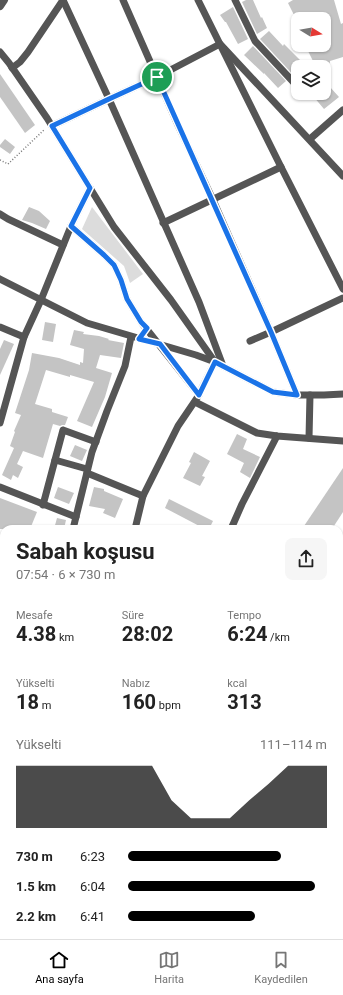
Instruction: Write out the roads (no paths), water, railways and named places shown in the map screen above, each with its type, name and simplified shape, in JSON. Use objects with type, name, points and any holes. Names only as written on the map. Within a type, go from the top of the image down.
[{"type":"street","points":[[0,6],[4,0]]},
{"type":"street","points":[[12,68],[20,62],[28,52],[63,0]]},
{"type":"street","points":[[63,0],[109,99],[199,302],[223,366]]},
{"type":"street","points":[[123,0],[213,200],[297,395]]},
{"type":"street","points":[[198,0],[343,289]]},
{"type":"street","points":[[235,0],[255,42],[291,80]]},
{"type":"street","points":[[51,125],[157,77],[220,44]]},
{"type":"street","points":[[220,44],[343,176]]},
{"type":"street","points":[[0,52],[51,125],[114,226],[171,300],[215,362]]},
{"type":"street","points":[[310,139],[343,110]]},
{"type":"street","points":[[164,223],[281,167]]},
{"type":"street","points":[[0,423],[24,337],[71,226],[90,188]]},
{"type":"street","points":[[0,214],[63,245]]},
{"type":"street","points":[[71,226],[114,265],[127,299],[141,322],[199,395]]},
{"type":"street","points":[[0,279],[87,323],[215,362],[273,392],[297,395],[343,394]]},
{"type":"street","points":[[250,341],[343,298]]},
{"type":"street","points":[[0,327],[24,337]]},
{"type":"street","points":[[139,339],[147,328]]},
{"type":"street","points":[[74,525],[87,471],[107,411],[125,366],[131,337]]},
{"type":"street","points":[[136,525],[143,496],[178,426],[195,402],[215,362]]},
{"type":"street","points":[[0,392],[8,395]]},
{"type":"street","points":[[309,438],[310,395]]},
{"type":"street","points":[[195,402],[257,433],[343,441]]},
{"type":"street","points":[[43,505],[62,430],[96,442]]},
{"type":"street","points":[[233,525],[277,436]]},
{"type":"street","points":[[55,460],[87,471],[143,496]]},
{"type":"street","points":[[0,487],[76,517]]}]
